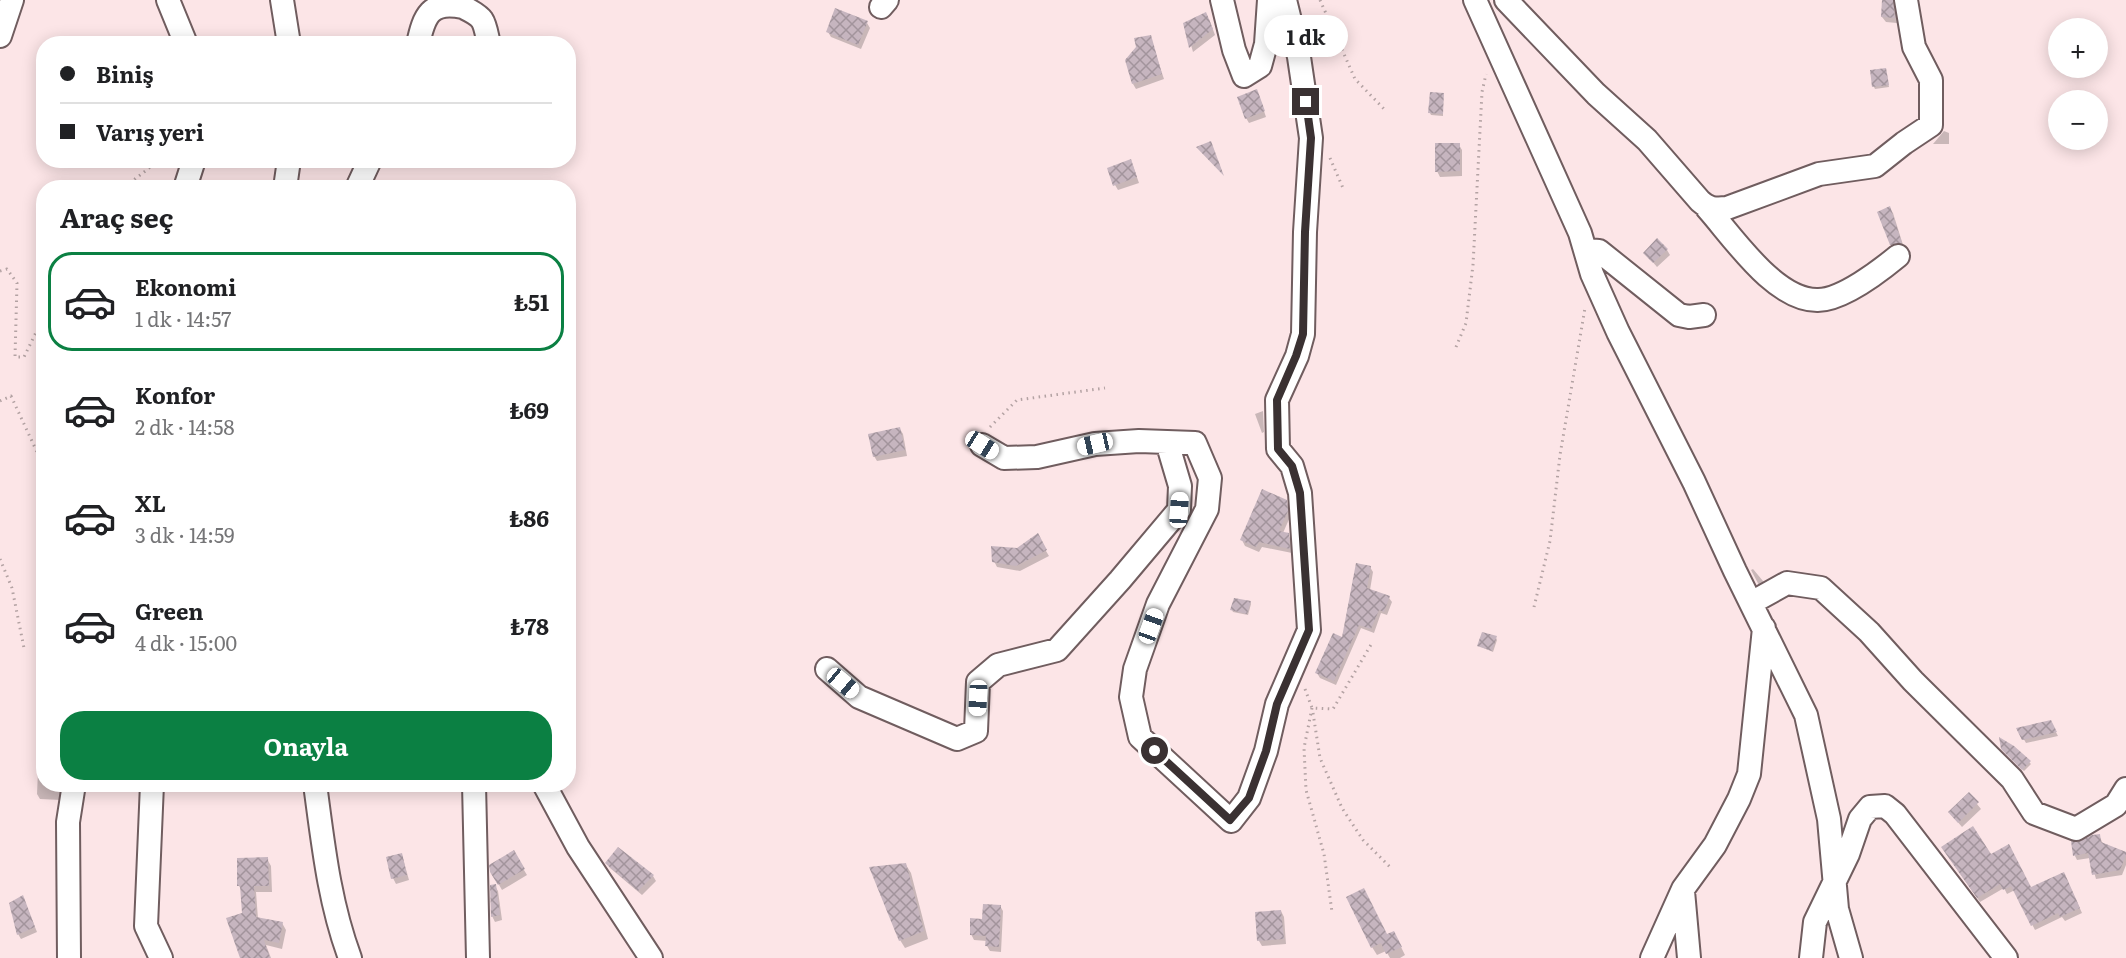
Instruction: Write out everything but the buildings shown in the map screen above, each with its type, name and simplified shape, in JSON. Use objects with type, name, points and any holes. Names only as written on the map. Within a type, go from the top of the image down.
[{"type":"street","points":[[0,36],[12,0]]},
{"type":"street","points":[[168,0],[183,36]]},
{"type":"street","points":[[282,0],[288,36]]},
{"type":"street","points":[[418,0],[420,35]]},
{"type":"street","points":[[1222,0],[1234,50],[1244,76],[1260,66],[1266,44],[1269,0]]},
{"type":"street","points":[[982,445],[1004,458],[1037,457],[1095,444],[1195,443],[1210,478],[1207,509],[1158,604],[1136,669],[1131,697],[1140,737],[1230,820],[1249,798],[1266,751],[1277,704],[1309,630],[1300,493],[1292,466],[1278,449],[1277,400],[1303,334],[1305,232],[1311,138],[1299,57],[1285,0]]},
{"type":"street","points":[[1475,0],[1580,232],[1592,274],[1618,332],[1694,482],[1806,715],[1829,819],[1837,909],[1851,958]]},
{"type":"street","points":[[1506,0],[1596,94],[1647,140],[1759,268],[1795,296],[1819,300],[1842,293],[1866,280],[1898,256]]},
{"type":"street","points":[[1707,208],[1726,208],[1819,174],[1875,166],[1931,125],[1931,80],[1914,47],[1906,0]]},
{"type":"street","points":[[420,35],[432,7],[441,3],[452,3],[468,9],[482,20],[487,36]]},
{"type":"street","points":[[1586,250],[1599,251],[1679,315],[1689,317],[1704,315]]},
{"type":"street","points":[[826,669],[859,697],[957,739],[976,731],[978,682],[998,665],[1057,650],[1179,510],[1180,486],[1167,442]]},
{"type":"street","points":[[1751,603],[1787,583],[1821,588],[1869,632],[1913,681],[2012,779],[2034,813],[2076,829],[2116,805],[2126,789]]},
{"type":"street","points":[[1652,958],[1683,889],[1715,844],[1739,799],[1749,774],[1764,628]]},
{"type":"street","points":[[69,958],[68,822],[73,792]]},
{"type":"street","points":[[152,792],[146,926],[161,958]]},
{"type":"street","points":[[316,792],[328,882],[342,938],[350,958]]},
{"type":"street","points":[[474,792],[477,958]]},
{"type":"street","points":[[547,792],[578,847],[651,958]]},
{"type":"street","points":[[1811,958],[1815,922],[1835,884],[1860,819],[1870,807],[1885,806],[1895,814],[2006,958]]},
{"type":"street","points":[[1683,889],[1689,958]]},
{"type":"path","points":[[1320,0],[1355,79],[1386,111]]},
{"type":"path","points":[[1456,347],[1466,323],[1473,265],[1482,92],[1486,71]]},
{"type":"path","points":[[131,180],[149,168]]},
{"type":"path","points":[[0,271],[7,269],[17,283],[15,357],[24,357],[36,332]]},
{"type":"path","points":[[1534,607],[1550,541],[1560,455],[1586,309]]},
{"type":"path","points":[[982,445],[991,425],[1017,400],[1105,388]]},
{"type":"path","points":[[0,401],[11,396],[36,449]]},
{"type":"path","points":[[0,559],[12,588],[24,648]]},
{"type":"path","points":[[1312,708],[1333,709],[1372,643]]},
{"type":"path","points":[[1296,662],[1312,708],[1320,758],[1342,808],[1363,840],[1391,868]]},
{"type":"path","points":[[1312,708],[1304,748],[1306,790],[1324,854],[1332,912]]},
{"type":"route","points":[[1155,751],[1230,820],[1249,798],[1266,751],[1277,704],[1309,630],[1300,493],[1292,466],[1278,449],[1277,400],[1303,334],[1305,232],[1311,138],[1306,102]]}]
